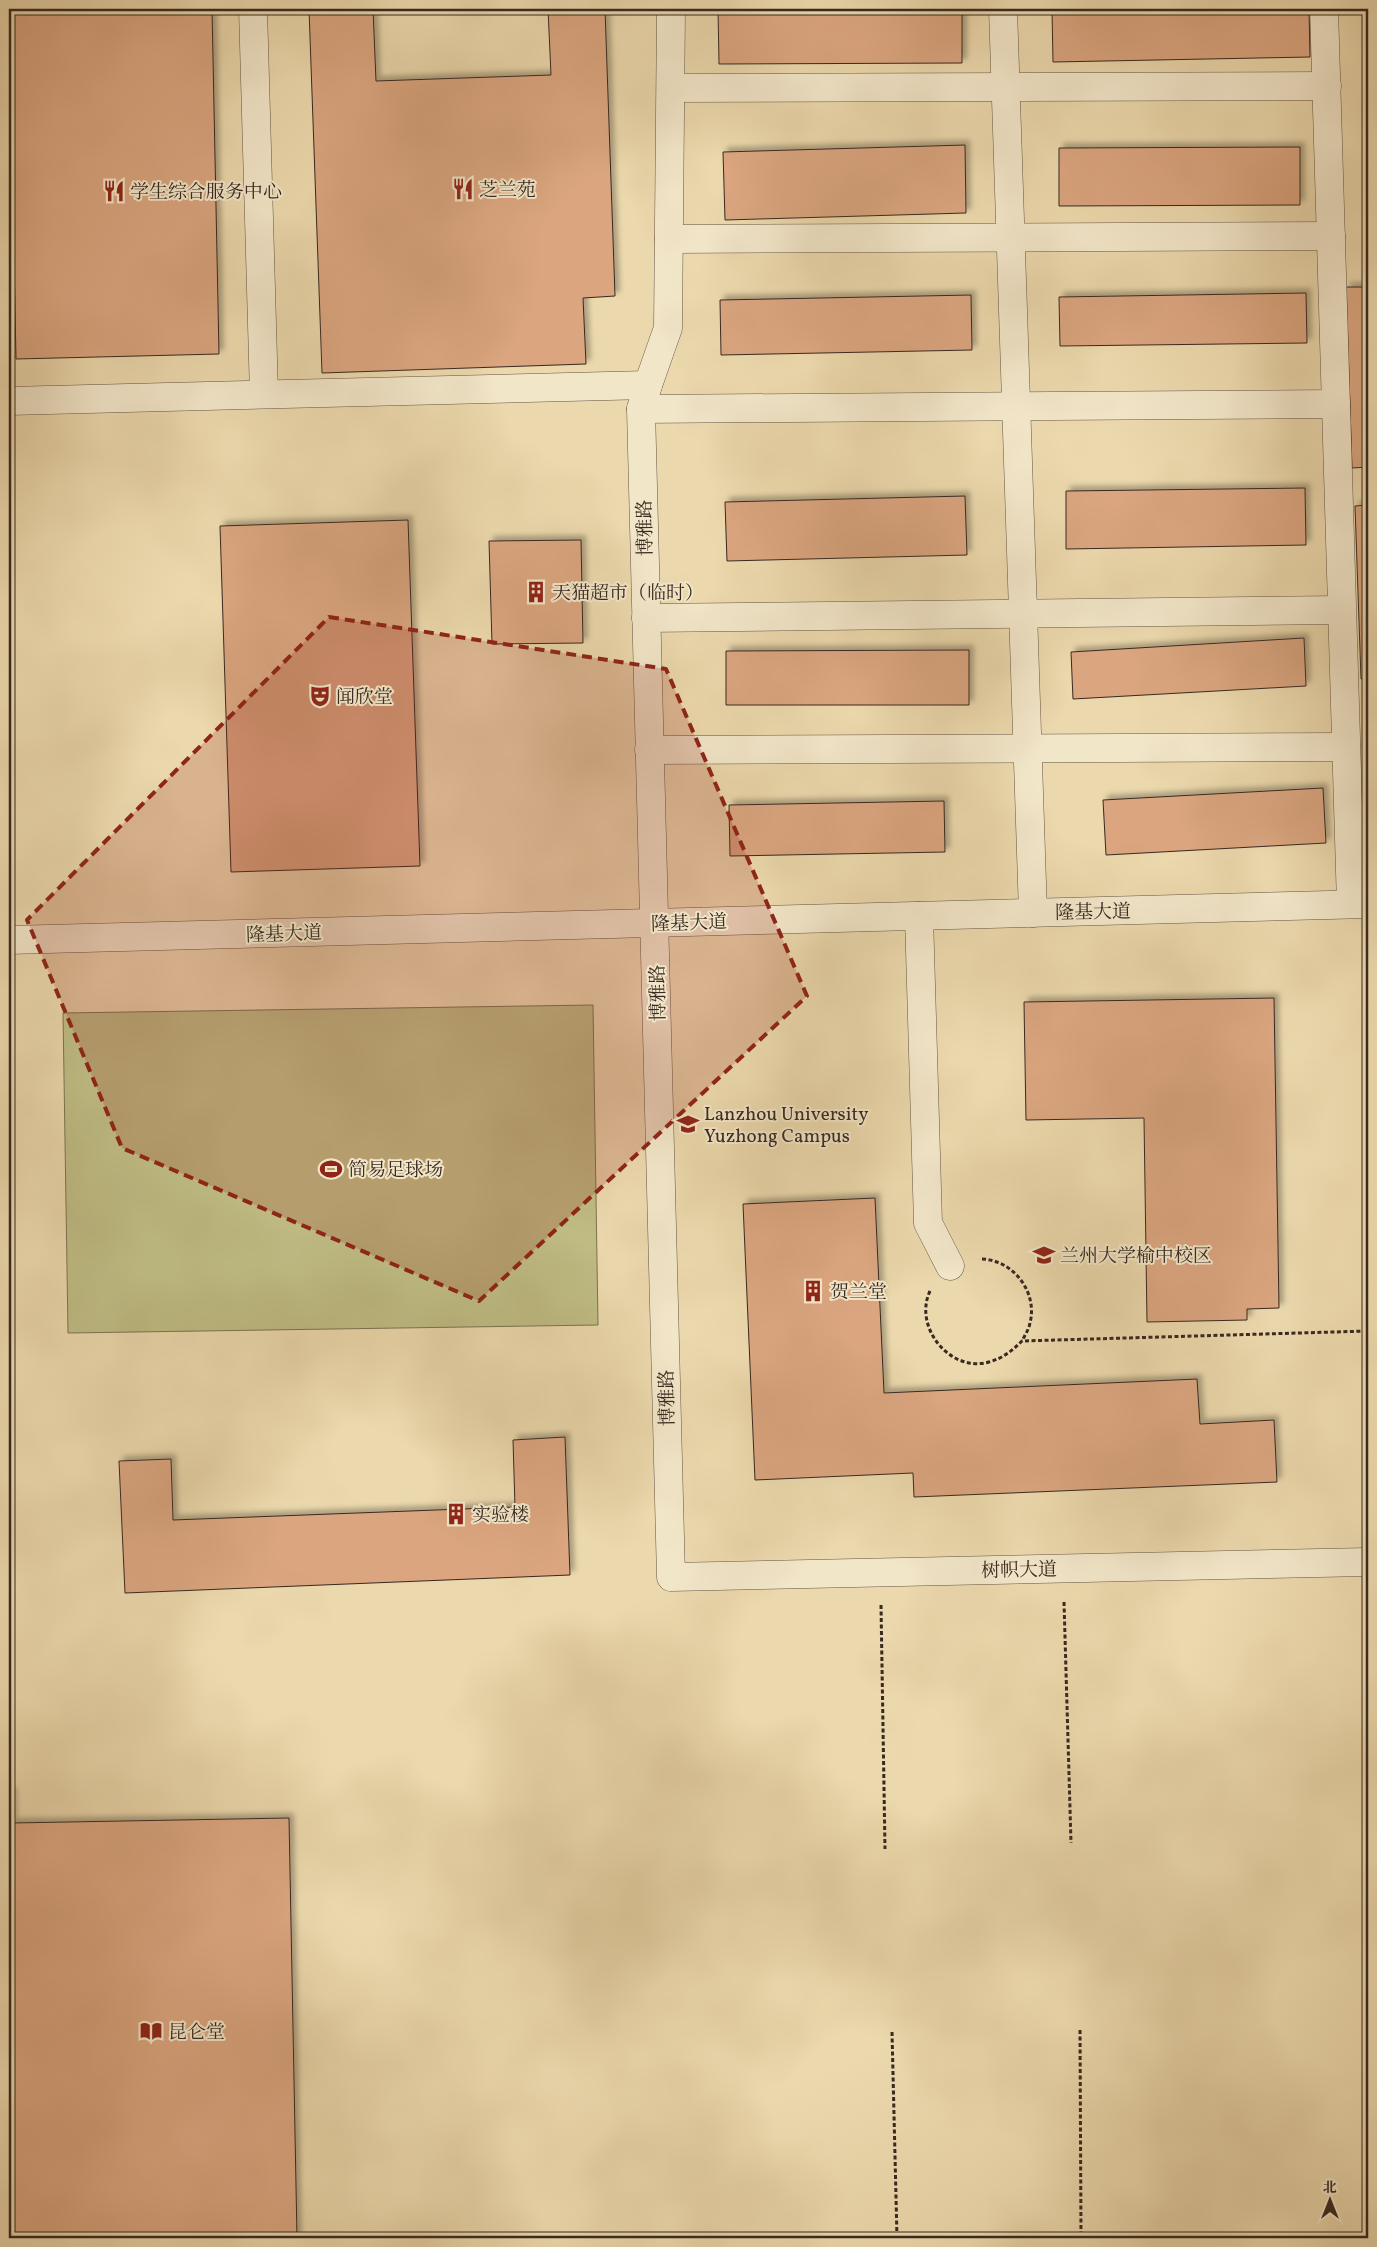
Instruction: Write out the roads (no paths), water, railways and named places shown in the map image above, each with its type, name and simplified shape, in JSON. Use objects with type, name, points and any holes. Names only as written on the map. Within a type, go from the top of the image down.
[{"type":"street","points":[[253,9],[264,394]]},
{"type":"street","points":[[645,397],[668,328],[671,9]]},
{"type":"street","points":[[1003,9],[1033,913]]},
{"type":"street","points":[[1324,9],[1346,747],[1360,904]]},
{"type":"street","points":[[670,88],[1326,86]]},
{"type":"street","points":[[669,239],[1331,236]]},
{"type":"street","points":[[9,401],[264,394],[645,397],[1016,406],[1336,404]]},
{"type":"street","name":"博雅路","points":[[645,397],[646,618],[670,1577]]},
{"type":"street","points":[[646,618],[1341,610]]},
{"type":"street","points":[[650,750],[1346,747]]},
{"type":"street","name":"隆基大道","points":[[9,940],[1360,904]]},
{"type":"street","points":[[919,916],[928,1223],[950,1266]]},
{"type":"street","name":"树帜大道","points":[[670,1577],[1368,1562]]},
{"type":"place","name":"芝兰苑","points":[[463,189]]},
{"type":"place","name":"学生综合服务中心","points":[[114,191]]},
{"type":"place","name":"天猫超市（临时）","points":[[536,592]]},
{"type":"place","name":"闻欣堂","points":[[320,696]]},
{"type":"place","name":"Lanzhou University Yuzhong Campus","points":[[688,1124]]},
{"type":"place","name":"简易足球场","points":[[331,1169]]},
{"type":"place","name":"兰州大学榆中校区","points":[[1044,1255]]},
{"type":"place","name":"贺兰堂","points":[[813,1291]]},
{"type":"place","name":"实验楼","points":[[456,1514]]},
{"type":"place","name":"昆仑堂","points":[[151,2031]]}]
